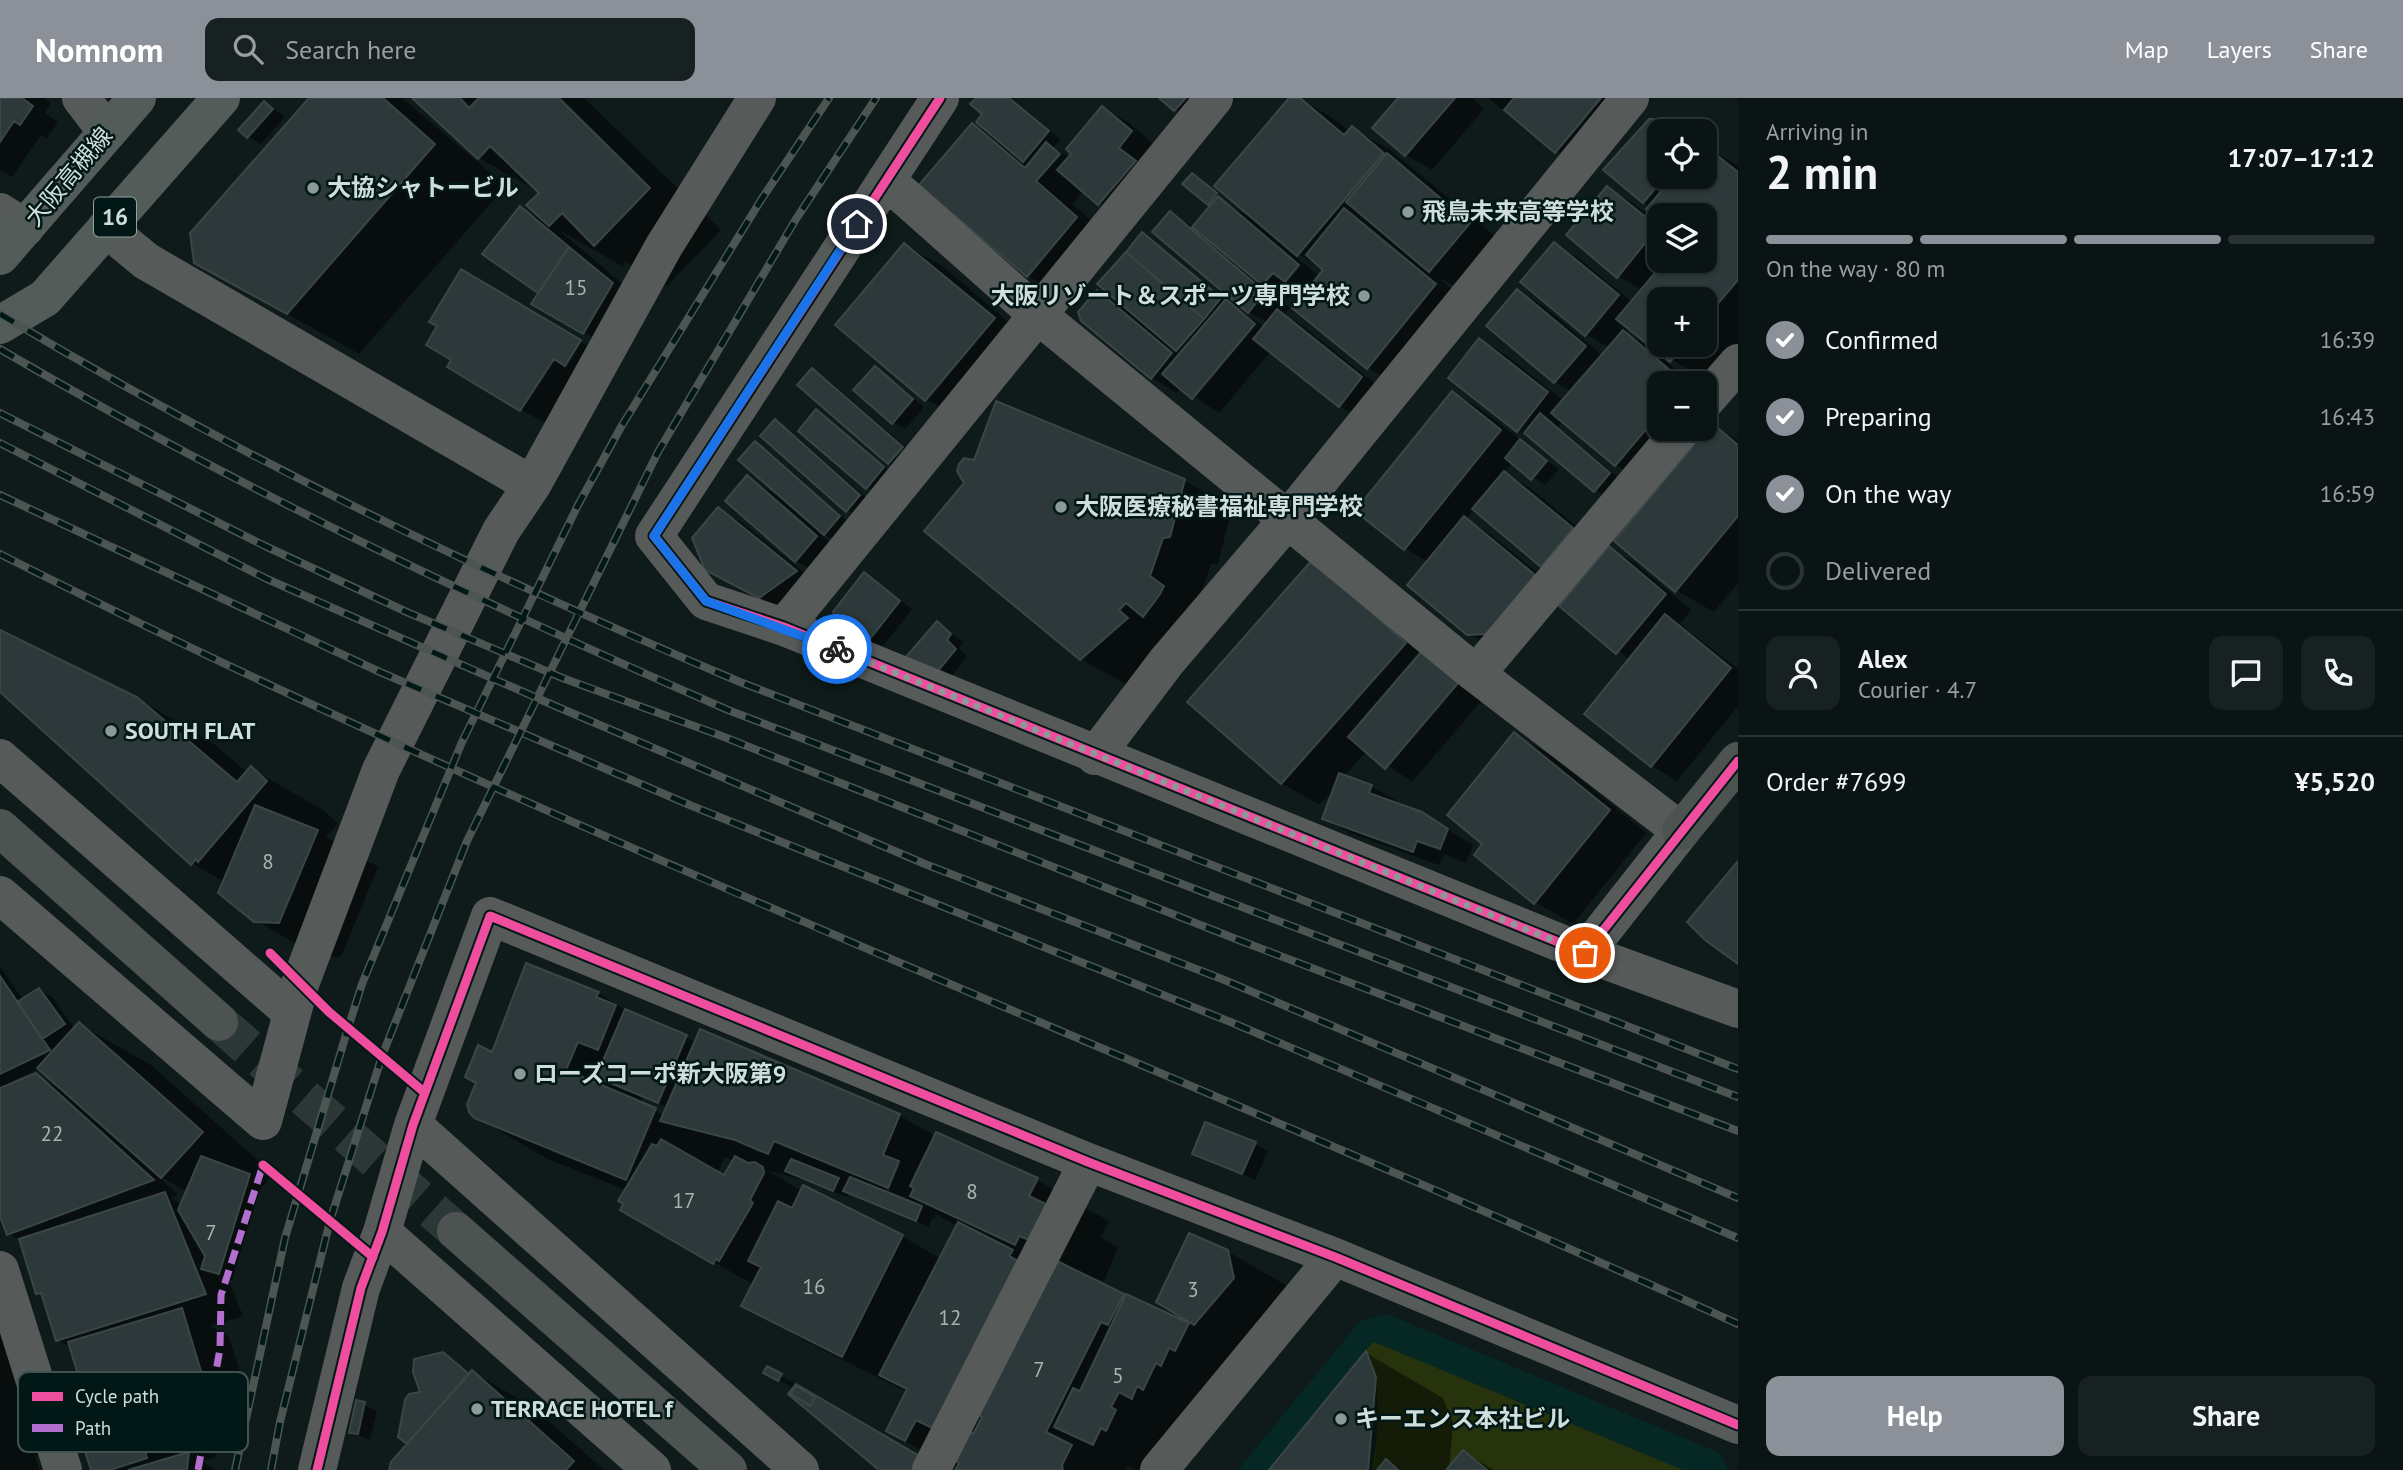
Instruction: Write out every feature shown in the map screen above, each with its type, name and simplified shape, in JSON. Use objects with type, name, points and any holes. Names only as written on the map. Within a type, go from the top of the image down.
[{"type":"main road","name":"大阪高槻線","points":[[0,256],[13,220],[107,132],[137,98]]},
{"type":"main road","name":"16","points":[[0,325],[45,298],[221,98]]},
{"type":"street","points":[[81,98],[107,132]]},
{"type":"street","points":[[0,895],[262,1121],[291,1012],[381,770],[501,531],[532,485],[664,246],[757,98]]},
{"type":"street","points":[[940,98],[654,536],[706,601],[783,627],[1585,953],[1738,1009]]},
{"type":"street","points":[[783,627],[1213,98]]},
{"type":"street","points":[[1095,756],[1167,662],[1289,519],[1630,98]]},
{"type":"street","points":[[886,180],[1038,315],[1476,674],[1681,831]]},
{"type":"street","points":[[106,228],[146,261],[532,485]]},
{"type":"street","points":[[1717,387],[1738,363]]},
{"type":"street","points":[[1476,674],[1672,441]]},
{"type":"street","points":[[0,758],[291,1012]]},
{"type":"street","points":[[1585,953],[1738,761]]},
{"type":"street","points":[[0,828],[219,1022]]},
{"type":"street","points":[[317,1470],[361,1288],[382,1232],[413,1125],[490,916],[1088,1162],[1335,1257],[1738,1425]]},
{"type":"street","points":[[413,1125],[800,1470]]},
{"type":"street","points":[[932,1470],[1088,1162]]},
{"type":"street","points":[[456,1231],[728,1470]]},
{"type":"street","points":[[382,1232],[652,1470]]},
{"type":"street","points":[[1158,1470],[1335,1257]]},
{"type":"street","points":[[0,1270],[32,1372]]},
{"type":"street","points":[[57,1452],[63,1470]]},
{"type":"shaded area","points":[[1387,1314],[1720,1453],[1728,1470],[1238,1470],[1360,1321]]},
{"type":"green space","points":[[1374,1342],[1683,1470],[1371,1470],[1378,1410],[1375,1380],[1366,1350]]},
{"type":"building","points":[[0,98],[22,98],[33,106],[20,125],[14,121],[0,142]]},
{"type":"building","name":"大協シャトービル","points":[[309,98],[383,98],[435,144],[287,314],[194,263],[190,233]]},
{"type":"building","points":[[412,98],[460,98],[469,108],[479,98],[559,98],[650,188],[594,246],[562,213],[549,226],[526,205],[539,193],[490,146],[478,159]]},
{"type":"building","points":[[976,98],[1009,98],[1049,131],[1023,162],[976,122],[982,114],[970,104]]},
{"type":"building","points":[[1159,98],[1186,98],[1174,111]]},
{"type":"building","points":[[1289,98],[1300,98],[1344,135],[1352,126],[1384,153],[1297,256],[1214,186]]},
{"type":"building","points":[[1398,98],[1455,98],[1405,156],[1372,128]]},
{"type":"building","points":[[1514,98],[1601,98],[1555,153],[1504,110]]},
{"type":"building","points":[[264,101],[273,109],[247,138],[238,130]]},
{"type":"building","points":[[1102,106],[1132,131],[1119,148],[1136,161],[1098,205],[1057,170],[1071,154],[1066,149]]},
{"type":"building","points":[[1647,121],[1647,189],[1655,189],[1643,203],[1603,170]]},
{"type":"building","points":[[972,123],[1025,168],[1046,142],[1060,154],[1036,181],[1077,217],[1027,277],[919,185]]},
{"type":"building","name":"飛鳥未来高等学校","points":[[1387,153],[1470,223],[1429,272],[1346,202]]},
{"type":"building","points":[[1717,155],[1738,172],[1738,280],[1717,305],[1717,287],[1647,287],[1647,344],[1616,319],[1655,273],[1717,273],[1717,203],[1651,203],[1663,189],[1717,189]]},
{"type":"building","points":[[1192,173],[1217,193],[1208,205],[1182,184]]},
{"type":"building","points":[[1607,186],[1647,218],[1647,241],[1617,278],[1566,235]]},
{"type":"building","points":[[1218,196],[1299,265],[1285,282],[1273,273],[1262,285],[1192,227]]},
{"type":"building","points":[[520,206],[569,247],[538,293],[482,254]]},
{"type":"building","name":"大阪リゾート＆スポーツ専門学校","points":[[1344,208],[1436,284],[1367,369],[1292,308],[1323,270],[1306,255]]},
{"type":"building","points":[[1170,211],[1265,292],[1248,313],[1152,232]]},
{"type":"building","points":[[1142,232],[1221,298],[1204,319],[1126,252]]},
{"type":"building","points":[[1554,242],[1619,295],[1585,336],[1520,282]]},
{"type":"building","points":[[904,243],[995,318],[925,401],[835,325]]},
{"type":"building","points":[[569,247],[613,283],[583,334],[531,304]]},
{"type":"building","points":[[1126,252],[1204,319],[1176,351],[1097,284]]},
{"type":"building","points":[[461,269],[581,340],[565,366],[554,359],[520,411],[447,367],[451,360],[426,345],[437,326],[429,322]]},
{"type":"building","points":[[1517,289],[1586,346],[1554,383],[1486,326]]},
{"type":"building","points":[[1097,290],[1172,353],[1151,379],[1081,321],[1078,312]]},
{"type":"building","points":[[1226,299],[1255,324],[1192,399],[1162,374]]},
{"type":"building","points":[[1277,309],[1362,377],[1339,407],[1253,339]]},
{"type":"building","points":[[1623,330],[1647,351],[1647,357],[1655,357],[1671,371],[1647,371],[1647,428],[1615,466],[1551,413]]},
{"type":"building","points":[[1479,338],[1548,392],[1517,432],[1448,378]]},
{"type":"building","points":[[875,366],[913,399],[892,424],[853,390]]},
{"type":"building","points":[[812,368],[903,447],[888,464],[797,385]]},
{"type":"building","points":[[1452,391],[1501,430],[1404,550],[1355,511]]},
{"type":"building","name":"大阪医療秘書福祉専門学校","points":[[996,401],[1185,479],[1170,537],[1163,538],[1150,576],[1164,586],[1160,594],[1143,617],[1126,603],[1119,610],[1128,618],[1080,660],[924,531],[964,483],[957,471],[959,464],[964,458],[974,460]]},
{"type":"building","points":[[816,409],[884,467],[866,489],[798,431]]},
{"type":"building","points":[[1540,413],[1610,473],[1594,492],[1524,433]]},
{"type":"building","points":[[775,419],[860,495],[846,512],[760,436]]},
{"type":"building","points":[[1717,427],[1738,445],[1738,516],[1675,592],[1614,541],[1697,441],[1717,441]]},
{"type":"building","points":[[1520,439],[1547,461],[1531,480],[1505,458]]},
{"type":"building","points":[[755,441],[840,516],[824,535],[738,460]]},
{"type":"building","points":[[1504,471],[1573,528],[1541,567],[1472,509]]},
{"type":"building","points":[[747,475],[817,536],[795,562],[725,501]]},
{"type":"building","points":[[718,507],[797,571],[759,598],[705,570],[692,538]]},
{"type":"building","points":[[1464,516],[1535,575],[1487,634],[1467,635],[1407,585]]},
{"type":"building","points":[[1609,546],[1666,594],[1616,654],[1559,606]]},
{"type":"building","points":[[1312,560],[1406,643],[1281,784],[1187,702]]},
{"type":"building","points":[[864,572],[900,601],[869,640],[841,631],[833,612]]},
{"type":"building","points":[[1665,614],[1731,668],[1651,767],[1584,714]]},
{"type":"building","points":[[937,621],[951,634],[947,640],[956,649],[937,672],[904,659]]},
{"type":"building","name":"SOUTH FLAT","points":[[0,630],[137,697],[237,782],[251,766],[267,781],[198,862],[196,859],[191,865],[0,692]]},
{"type":"building","points":[[1421,652],[1458,683],[1385,769],[1348,737]]},
{"type":"building","points":[[1514,732],[1610,810],[1534,904],[1474,855],[1482,844],[1447,815]]},
{"type":"building","points":[[1339,773],[1372,785],[1369,793],[1422,812],[1448,829],[1440,849],[1417,841],[1413,852],[1322,819]]},
{"type":"building","points":[[255,805],[318,830],[279,923],[254,922],[218,893]]},
{"type":"building","points":[[1738,861],[1738,964],[1705,940],[1687,922]]},
{"type":"building","name":"ローズコーポ新大阪第9","points":[[526,963],[599,992],[596,997],[616,1005],[598,1050],[578,1042],[566,1070],[656,1108],[626,1180],[474,1118],[469,1112],[467,1104],[476,1083],[465,1077],[478,1045],[492,1052]]},
{"type":"building","points":[[0,976],[50,1050],[0,1074]]},
{"type":"building","points":[[39,988],[65,1024],[42,1039],[17,1002]]},
{"type":"building","points":[[625,1009],[687,1035],[658,1103],[596,1077]]},
{"type":"building","points":[[79,1022],[203,1132],[161,1178],[37,1068]]},
{"type":"building","points":[[700,1029],[900,1114],[883,1155],[899,1161],[888,1188],[774,1141],[768,1154],[735,1140],[660,1121]]},
{"type":"building","points":[[36,1073],[154,1180],[7,1235],[0,1216],[0,1088]]},
{"type":"building","points":[[1205,1122],[1256,1142],[1242,1174],[1192,1154]]},
{"type":"building","points":[[936,1132],[1038,1178],[1029,1196],[1048,1205],[1032,1241],[1019,1236],[1015,1245],[910,1196],[914,1188],[910,1186]]},
{"type":"building","points":[[661,1139],[724,1175],[735,1156],[763,1167],[764,1173],[750,1200],[753,1203],[719,1261],[716,1259],[713,1264],[620,1210],[623,1204],[618,1201],[652,1144],[657,1146]]},
{"type":"building","points":[[201,1156],[250,1174],[219,1274],[201,1269],[205,1256],[178,1210]]},
{"type":"building","points":[[791,1159],[839,1178],[833,1191],[785,1171]]},
{"type":"building","points":[[850,1177],[922,1206],[916,1221],[843,1191]]},
{"type":"building","points":[[803,1185],[903,1235],[842,1357],[741,1306],[761,1267],[748,1261],[778,1201],[792,1208]]},
{"type":"building","points":[[165,1192],[206,1294],[56,1341],[41,1293],[36,1294],[19,1239]]},
{"type":"building","points":[[958,1222],[1013,1250],[1009,1256],[1020,1262],[934,1429],[916,1420],[905,1441],[886,1431],[907,1389],[879,1375]]},
{"type":"building","points":[[1189,1233],[1228,1250],[1234,1278],[1194,1325],[1156,1302]]},
{"type":"building","points":[[1055,1260],[1124,1294],[1108,1325],[1101,1322],[1046,1432],[1072,1445],[1062,1465],[1063,1470],[955,1470],[959,1463],[955,1460],[969,1431],[973,1434],[982,1417],[978,1415]]},
{"type":"building","points":[[1126,1294],[1189,1323],[1175,1351],[1169,1348],[1161,1366],[1156,1363],[1143,1390],[1137,1386],[1132,1399],[1119,1392],[1111,1407],[1116,1410],[1106,1431],[1101,1428],[1093,1445],[1054,1427],[1073,1388],[1080,1391]]},
{"type":"building","points":[[182,1308],[201,1372],[77,1372],[68,1342]]},
{"type":"building","name":"キーエンス本社ビル","points":[[1366,1351],[1376,1377],[1368,1470],[1269,1470]]},
{"type":"building","points":[[443,1352],[469,1374],[407,1444],[398,1437],[405,1400],[409,1394],[420,1392],[413,1372],[414,1359]]},
{"type":"building","points":[[767,1366],[782,1374],[778,1381],[763,1373]]},
{"type":"building","name":"TERRACE HOTEL f","points":[[472,1370],[574,1461],[566,1470],[389,1470],[391,1462]]},
{"type":"building","points":[[796,1384],[921,1457],[915,1470],[879,1470],[788,1394]]},
{"type":"building","points":[[796,1386],[815,1397],[810,1406],[791,1394]]},
{"type":"building","points":[[356,1400],[365,1402],[358,1434],[349,1433]]},
{"type":"building","name":"キーエンス本社ビル","points":[[1463,1450],[1487,1470],[1446,1470]]},
{"type":"building","points":[[85,1452],[145,1452],[147,1458],[110,1470],[91,1470]]},
{"type":"building","points":[[189,1452],[187,1470],[128,1470]]},
{"type":"building","name":"キーエンス本社ビル","points":[[1386,1459],[1398,1470],[1377,1470]]},
{"type":"tunnel","points":[[219,1022],[456,1231]]},
{"type":"railway","points":[[248,1410],[285,1238],[362,984],[462,742],[578,505],[621,427],[761,200],[829,98]]},
{"type":"railway","points":[[271,1470],[280,1422],[330,1221],[382,1056],[467,841],[658,452],[796,219],[876,98]]},
{"type":"railway","points":[[0,314],[89,366],[271,465],[456,556],[645,641],[740,682],[1738,1069]]},
{"type":"railway","points":[[0,349],[177,448],[358,540],[542,627],[728,710],[1738,1097]]},
{"type":"railway","points":[[0,413],[265,546],[409,613],[565,679],[719,735],[1236,939],[1738,1131]]},
{"type":"railway","points":[[0,443],[267,579],[553,705],[925,864],[1222,979],[1738,1198]]},
{"type":"railway","points":[[0,495],[380,672],[692,806],[1233,1023],[1738,1238]]},
{"type":"railway","points":[[0,554],[429,758],[865,948],[1521,1227],[1738,1324]]},
{"type":"railway","points":[[235,1470],[239,1452]]},
{"type":"marked path","points":[[216,1372],[220,1349],[221,1295],[263,1165]]},
{"type":"marked path","points":[[198,1470],[201,1452]]},
{"type":"cycle path","points":[[940,98],[654,536],[706,601],[784,627],[1585,953],[1738,761]]},
{"type":"cycle path","points":[[317,1470],[361,1288],[382,1232],[413,1125],[490,916],[1088,1162],[1335,1257],[1738,1425]]},
{"type":"cycle path","points":[[270,953],[329,1012],[424,1092]]},
{"type":"cycle path","points":[[263,1165],[373,1257]]},
{"type":"way so far","points":[[837,649],[1585,953]]},
{"type":"place","name":"大協シャトービル","points":[[313,188]]},
{"type":"place","name":"飛鳥未来高等学校","points":[[1408,212]]},
{"type":"place","name":"大阪リゾート＆スポーツ専門学校","points":[[1364,296]]},
{"type":"place","name":"大阪医療秘書福祉専門学校","points":[[1061,507]]},
{"type":"place","name":"SOUTH FLAT","points":[[111,731]]},
{"type":"place","name":"ローズコーポ新大阪第9","points":[[520,1074]]},
{"type":"place","name":"TERRACE HOTEL f","points":[[477,1409]]},
{"type":"place","name":"キーエンス本社ビル","points":[[1341,1419]]},
{"type":"route","points":[[837,649],[706,601],[654,536],[857,224]]}]
